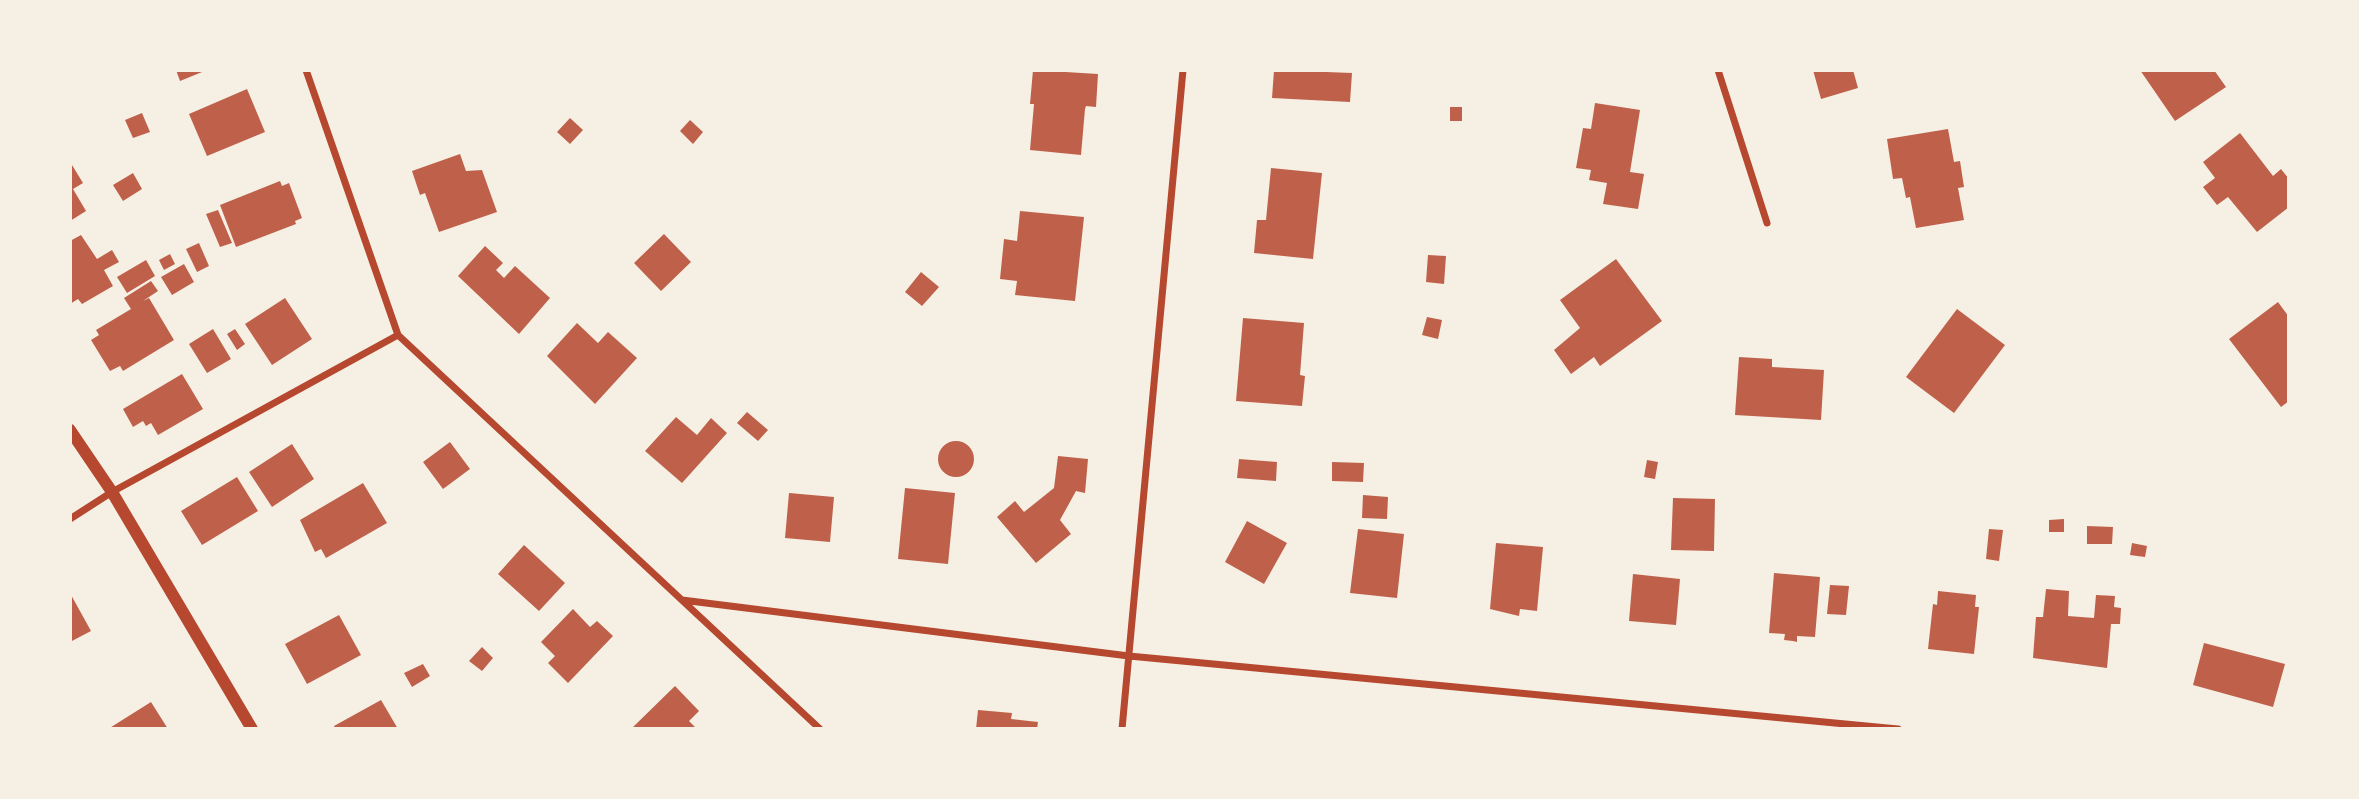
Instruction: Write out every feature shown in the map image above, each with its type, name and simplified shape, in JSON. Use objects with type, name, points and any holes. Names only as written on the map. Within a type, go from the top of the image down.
[{"type":"street","points":[[306,70],[398,335],[820,729]]},
{"type":"street","points":[[1122,729],[1182,70]]},
{"type":"street","points":[[1717,70],[1767,223]]},
{"type":"street","points":[[70,519],[112,492],[398,335]]},
{"type":"street","points":[[70,430],[112,492],[252,729]]},
{"type":"street","points":[[682,600],[1129,656],[1898,729]]},
{"type":"building","points":[[176,70],[207,70],[180,81]]},
{"type":"building","points":[[1033,70],[1098,74],[1096,107],[1086,106],[1085,109],[1081,155],[1030,150],[1034,104],[1030,104]]},
{"type":"building","points":[[1274,70],[1352,73],[1350,102],[1272,98]]},
{"type":"building","points":[[1813,70],[1853,70],[1858,88],[1821,99]]},
{"type":"building","points":[[2140,70],[2214,70],[2226,87],[2175,121]]},
{"type":"building","points":[[247,89],[265,132],[207,156],[189,114]]},
{"type":"building","points":[[1595,103],[1640,110],[1630,172],[1644,174],[1638,209],[1603,204],[1607,183],[1589,180],[1591,170],[1576,168],[1583,128],[1591,129]]},
{"type":"building","points":[[1450,107],[1462,107],[1462,121],[1450,121]]},
{"type":"building","points":[[142,113],[150,132],[133,138],[125,120]]},
{"type":"building","points":[[570,118],[583,130],[570,144],[557,132]]},
{"type":"building","points":[[690,120],[703,132],[693,144],[680,131]]},
{"type":"building","points":[[1948,129],[1954,162],[1960,161],[1964,187],[1958,188],[1964,220],[1916,228],[1910,197],[1906,198],[1902,178],[1893,179],[1887,139]]},
{"type":"building","points":[[2240,133],[2273,176],[2281,169],[2289,179],[2289,207],[2257,232],[2228,197],[2217,205],[2203,187],[2215,178],[2203,162]]},
{"type":"building","points":[[460,154],[466,171],[482,170],[497,212],[439,232],[425,193],[420,195],[412,171]]},
{"type":"building","points":[[72,165],[83,183],[73,189],[86,211],[70,221]]},
{"type":"building","points":[[1271,168],[1322,173],[1313,259],[1254,253],[1257,220],[1266,220]]},
{"type":"building","points":[[133,173],[142,189],[123,201],[113,185]]},
{"type":"building","points":[[280,181],[282,186],[289,183],[302,218],[295,221],[296,224],[236,247],[220,205]]},
{"type":"building","points":[[218,210],[232,243],[220,247],[206,214]]},
{"type":"building","points":[[1020,211],[1084,217],[1075,301],[1015,295],[1017,281],[1000,279],[1004,239],[1017,241]]},
{"type":"building","points":[[664,234],[691,262],[661,291],[634,263]]},
{"type":"building","points":[[81,235],[97,259],[112,250],[119,262],[104,270],[113,286],[82,304],[78,299],[70,304],[70,241]]},
{"type":"building","points":[[199,243],[209,266],[197,272],[186,249]]},
{"type":"building","points":[[485,246],[503,263],[496,270],[504,278],[515,266],[550,298],[519,334],[458,276]]},
{"type":"building","points":[[170,254],[175,264],[164,270],[159,260]]},
{"type":"building","points":[[1428,255],[1446,256],[1444,284],[1426,282]]},
{"type":"building","points":[[1616,259],[1662,321],[1600,366],[1594,357],[1571,374],[1554,350],[1580,328],[1560,300]]},
{"type":"building","points":[[146,260],[155,276],[127,293],[117,277]]},
{"type":"building","points":[[184,264],[194,282],[172,295],[161,277]]},
{"type":"building","points":[[921,272],[939,287],[922,306],[905,292]]},
{"type":"building","points":[[151,281],[158,291],[143,301],[149,298],[174,340],[123,371],[120,366],[110,371],[91,340],[99,335],[96,330],[131,309],[124,298]]},
{"type":"building","points":[[285,298],[312,339],[272,365],[245,324]]},
{"type":"building","points":[[2278,302],[2289,317],[2289,401],[2281,407],[2229,339]]},
{"type":"building","points":[[1957,309],[2005,345],[1954,413],[1906,377]]},
{"type":"building","points":[[1427,317],[1442,320],[1438,339],[1422,335]]},
{"type":"building","points":[[1243,318],[1304,323],[1300,375],[1305,376],[1302,406],[1236,401]]},
{"type":"building","points":[[577,323],[598,343],[608,332],[637,358],[595,404],[547,356]]},
{"type":"building","points":[[213,329],[231,359],[207,373],[189,344]]},
{"type":"building","points":[[235,329],[245,344],[237,350],[227,334]]},
{"type":"building","points":[[1739,357],[1772,359],[1772,367],[1824,370],[1821,420],[1735,415]]},
{"type":"building","points":[[182,374],[203,409],[158,435],[151,423],[146,426],[143,421],[133,427],[123,409]]},
{"type":"building","points":[[747,412],[768,430],[758,441],[737,423]]},
{"type":"building","points":[[676,417],[697,435],[711,418],[727,433],[682,483],[645,451]]},
{"type":"building","points":[[956,441],[969,446],[974,459],[969,472],[956,477],[943,472],[938,459],[943,446]]},
{"type":"building","points":[[450,442],[470,469],[443,489],[423,462]]},
{"type":"building","points":[[292,444],[314,479],[272,507],[249,472]]},
{"type":"building","points":[[1058,456],[1088,459],[1085,493],[1076,491],[1060,520],[1071,534],[1036,563],[997,517],[1015,501],[1024,512],[1054,488]]},
{"type":"building","points":[[1239,459],[1277,462],[1276,481],[1237,478]]},
{"type":"building","points":[[1647,460],[1658,462],[1655,479],[1644,477]]},
{"type":"building","points":[[1332,462],[1364,463],[1363,482],[1332,481]]},
{"type":"building","points":[[237,477],[258,511],[202,545],[181,511]]},
{"type":"building","points":[[363,483],[387,523],[326,558],[321,549],[315,552],[300,520]]},
{"type":"building","points":[[905,488],[955,493],[948,564],[898,559]]},
{"type":"building","points":[[789,493],[834,497],[830,542],[785,538]]},
{"type":"building","points":[[1363,495],[1388,497],[1387,519],[1362,518]]},
{"type":"building","points":[[1673,498],[1715,499],[1714,551],[1671,550]]},
{"type":"building","points":[[2064,519],[2064,532],[2049,532],[2049,520]]},
{"type":"building","points":[[1247,521],[1287,543],[1264,584],[1225,562]]},
{"type":"building","points":[[2087,526],[2113,527],[2112,544],[2087,544]]},
{"type":"building","points":[[1358,529],[1404,534],[1397,598],[1350,593]]},
{"type":"building","points":[[1989,529],[2003,530],[1999,561],[1986,559]]},
{"type":"building","points":[[1496,543],[1543,547],[1537,611],[1520,609],[1519,616],[1490,609]]},
{"type":"building","points":[[2132,543],[2147,546],[2145,557],[2130,555]]},
{"type":"building","points":[[524,545],[565,583],[539,611],[498,574]]},
{"type":"building","points":[[1774,573],[1820,577],[1815,637],[1797,636],[1797,642],[1784,640],[1785,634],[1769,633]]},
{"type":"building","points":[[1633,574],[1680,579],[1676,625],[1629,621]]},
{"type":"building","points":[[1830,585],[1849,586],[1846,615],[1827,614]]},
{"type":"building","points":[[2046,589],[2069,591],[2068,616],[2094,618],[2096,595],[2115,596],[2114,607],[2121,608],[2120,624],[2111,624],[2107,668],[2033,658],[2036,617],[2043,617]]},
{"type":"building","points":[[1938,591],[1976,595],[1975,607],[1979,607],[1974,654],[1928,649],[1933,604],[1937,605]]},
{"type":"building","points":[[70,593],[91,631],[70,642]]},
{"type":"building","points":[[573,609],[590,627],[597,621],[613,636],[568,683],[548,663],[555,656],[541,642]]},
{"type":"building","points":[[339,615],[361,655],[307,684],[285,644]]},
{"type":"building","points":[[2204,643],[2285,664],[2273,707],[2193,685]]},
{"type":"building","points":[[482,647],[493,658],[482,671],[469,661]]},
{"type":"building","points":[[423,664],[430,676],[412,687],[404,673]]},
{"type":"building","points":[[675,686],[699,711],[689,721],[697,729],[631,729]]},
{"type":"building","points":[[381,700],[398,729],[335,729],[334,726]]},
{"type":"building","points":[[151,702],[168,729],[108,729]]},
{"type":"building","points":[[978,710],[1012,713],[1011,719],[1038,722],[1037,729],[976,729]]}]
